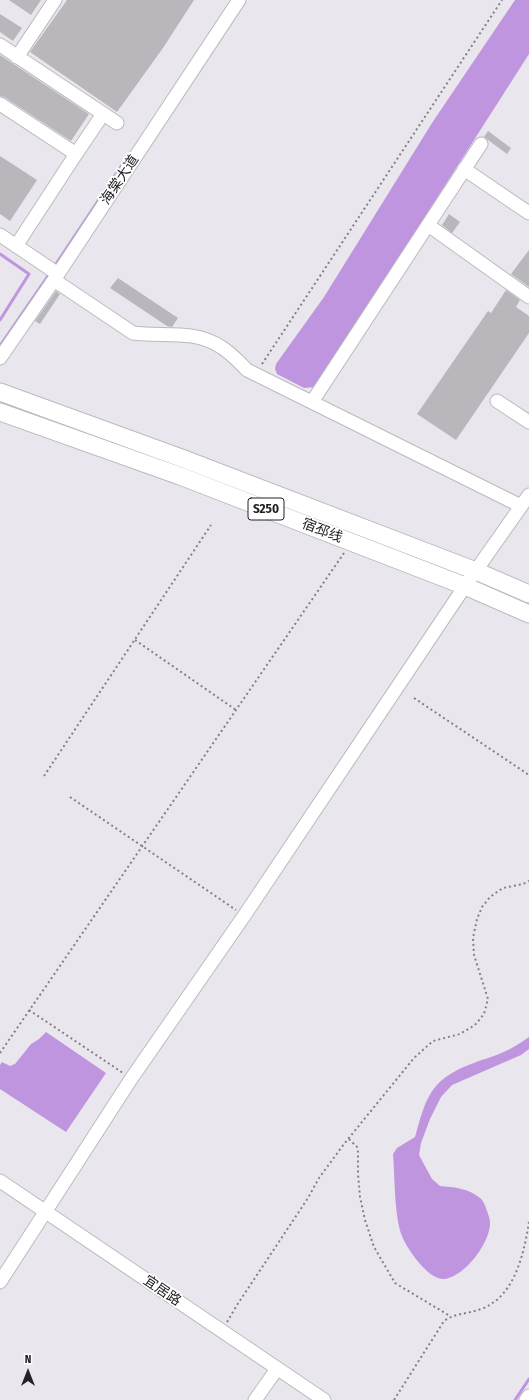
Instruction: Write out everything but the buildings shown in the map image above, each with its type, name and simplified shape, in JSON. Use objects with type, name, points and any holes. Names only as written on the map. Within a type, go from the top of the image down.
[{"type":"main road","name":"宿邳线","points":[[0,392],[184,459],[476,571],[529,594]]},
{"type":"main road","name":"宿邳线","points":[[0,412],[180,476],[465,586],[529,614]]},
{"type":"street","points":[[17,57],[55,0]]},
{"type":"street","name":"海棠大道","points":[[0,358],[54,274],[240,0]]},
{"type":"street","points":[[0,45],[116,124]]},
{"type":"street","points":[[0,104],[76,154]]},
{"type":"street","points":[[16,246],[103,114]]},
{"type":"street","points":[[312,402],[481,144]]},
{"type":"street","points":[[464,169],[529,213]]},
{"type":"street","points":[[428,225],[529,298]]},
{"type":"street","points":[[0,235],[133,333],[147,335],[189,335],[206,339],[222,347],[248,370],[521,506]]},
{"type":"street","points":[[497,401],[529,422]]},
{"type":"street","points":[[0,1282],[131,1079],[244,916],[465,586],[529,495]]},
{"type":"street","name":"宜居路","points":[[0,1181],[324,1400]]},
{"type":"street","points":[[255,1400],[277,1369]]},
{"type":"street","points":[[526,1400],[529,1396]]},
{"type":"path","points":[[256,374],[502,0]]},
{"type":"path","points":[[44,776],[211,525]]},
{"type":"path","points":[[0,1053],[352,542]]},
{"type":"path","points":[[135,640],[236,710]]},
{"type":"path","points":[[414,698],[529,775]]},
{"type":"path","points":[[70,797],[244,916]]},
{"type":"path","points":[[221,1331],[308,1198],[319,1178],[414,1058],[433,1041],[460,1034],[475,1026],[484,1014],[488,999],[474,955],[473,938],[477,919],[482,907],[490,897],[503,888],[523,884],[529,881]]},
{"type":"path","points":[[30,1010],[131,1079]]},
{"type":"path","points":[[349,1139],[357,1147],[358,1152],[360,1197],[365,1220],[374,1247],[395,1284],[450,1316]]},
{"type":"path","points":[[394,1400],[444,1321],[450,1316],[482,1309],[490,1305],[498,1299],[507,1288],[518,1268],[524,1250],[529,1222]]},
{"type":"shaded area","points":[[515,0],[529,0],[529,54],[316,387],[304,388],[277,374],[275,369],[276,364],[324,297],[432,123]]},
{"type":"shaded area","points":[[46,1032],[106,1073],[66,1132],[0,1089],[0,1065],[2,1062],[10,1066],[15,1064],[31,1044]]},
{"type":"shaded area","points":[[529,1037],[529,1049],[521,1055],[452,1085],[441,1097],[430,1119],[421,1143],[419,1155],[432,1179],[440,1186],[471,1192],[481,1199],[486,1208],[490,1221],[486,1239],[475,1257],[468,1265],[453,1277],[445,1279],[439,1278],[432,1275],[419,1263],[402,1236],[396,1207],[393,1154],[397,1148],[415,1137],[428,1097],[442,1080],[457,1070],[499,1054]]},
{"type":"waterway","points":[[54,267],[122,165]]},
{"type":"waterway","points":[[0,254],[29,274],[0,320]]},
{"type":"waterway","points":[[0,346],[50,273]]},
{"type":"waterway","points":[[515,1400],[529,1379]]}]
